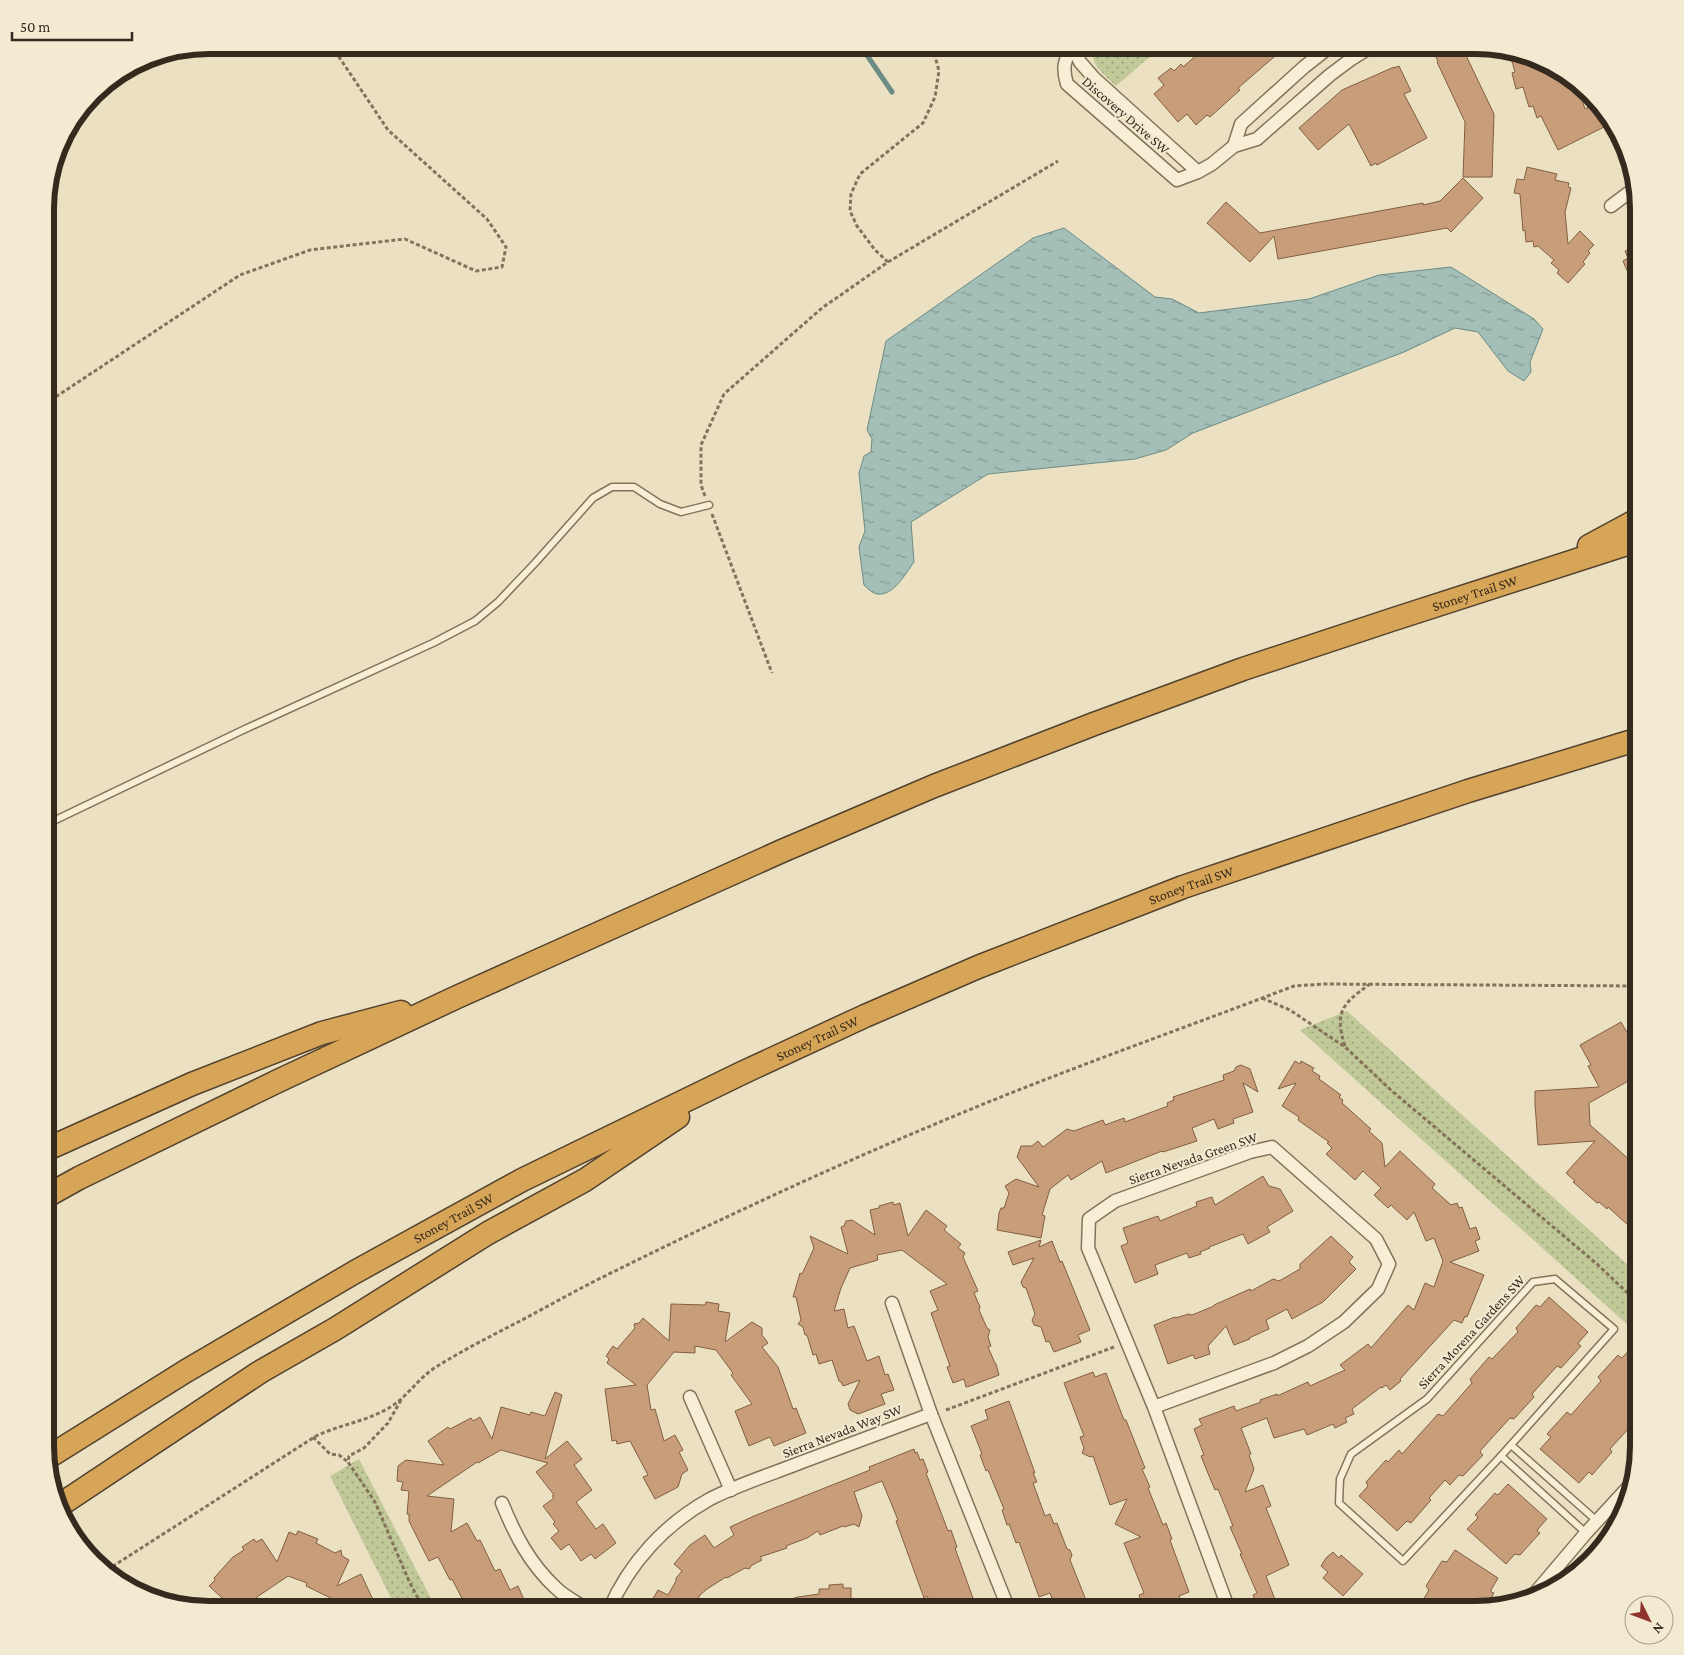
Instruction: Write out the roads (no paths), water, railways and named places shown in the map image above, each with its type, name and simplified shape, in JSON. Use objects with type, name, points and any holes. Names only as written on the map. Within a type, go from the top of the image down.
[{"type":"highway","points":[[1537,573],[1630,524]]},
{"type":"highway","name":"Stoney Trail SW","points":[[54,1192],[278,1081],[458,997],[782,851],[934,786],[1243,669],[1630,543]]},
{"type":"highway","name":"Stoney Trail SW","points":[[54,1453],[186,1371],[355,1272],[522,1180],[742,1073],[865,1016],[978,967],[1183,887],[1468,791],[1630,742]]},
{"type":"highway","points":[[54,1146],[192,1084],[322,1033],[458,997]]},
{"type":"highway","points":[[64,1502],[260,1372],[334,1329],[488,1232],[585,1180],[742,1073]]},
{"type":"highway","points":[[70,1515],[260,1372]]},
{"type":"street","name":"Discovery Drive SW","points":[[1068,54],[1064,60],[1064,74],[1067,84],[1177,180],[1212,164],[1234,146],[1257,139],[1330,75],[1360,54]]},
{"type":"street","name":"Discovery Drive SW","points":[[1077,54],[1080,62],[1094,78],[1198,172]]},
{"type":"street","points":[[1234,146],[1241,124],[1304,66],[1320,54]]},
{"type":"street","points":[[1611,206],[1629,192]]},
{"type":"street","name":"Sierra Nevada Green SW","points":[[1154,1407],[1274,1362],[1308,1346],[1344,1322],[1378,1289],[1389,1264],[1376,1239],[1272,1146],[1250,1152],[1115,1201],[1089,1219],[1088,1248],[1154,1407],[1226,1601]]},
{"type":"street","points":[[892,1303],[931,1414],[1005,1601]]},
{"type":"street","points":[[690,1397],[731,1490]]},
{"type":"street","name":"Sierra Nevada Way SW","points":[[612,1601],[632,1568],[658,1538],[692,1510],[731,1490],[931,1414]]},
{"type":"street","points":[[1541,1586],[1624,1491]]},
{"type":"street","points":[[502,1503],[515,1534],[532,1561],[556,1589],[574,1601]]},
{"type":"lane","points":[[54,820],[433,643],[475,621],[498,602],[593,498],[612,487],[634,487],[660,504],[681,512],[709,505]]},
{"type":"lane","name":"Sierra Morena Gardens SW","points":[[1555,1279],[1614,1329],[1501,1456],[1404,1561],[1339,1503],[1340,1479],[1351,1454],[1427,1399],[1533,1282],[1555,1279]]},
{"type":"lane","points":[[1511,1445],[1597,1521]]},
{"type":"lane","points":[[1501,1456],[1586,1534]]},
{"type":"water","points":[[1064,228],[1155,297],[1172,299],[1199,313],[1309,299],[1379,275],[1451,267],[1534,319],[1543,329],[1530,362],[1531,372],[1524,381],[1508,371],[1478,332],[1455,328],[1404,352],[1193,433],[1166,450],[1135,459],[988,474],[911,522],[914,562],[903,578],[889,592],[883,594],[873,593],[864,585],[859,547],[865,531],[859,473],[864,456],[871,452],[872,439],[867,430],[886,341],[1033,238]]},
{"type":"waterway","points":[[866,54],[892,92]]}]
